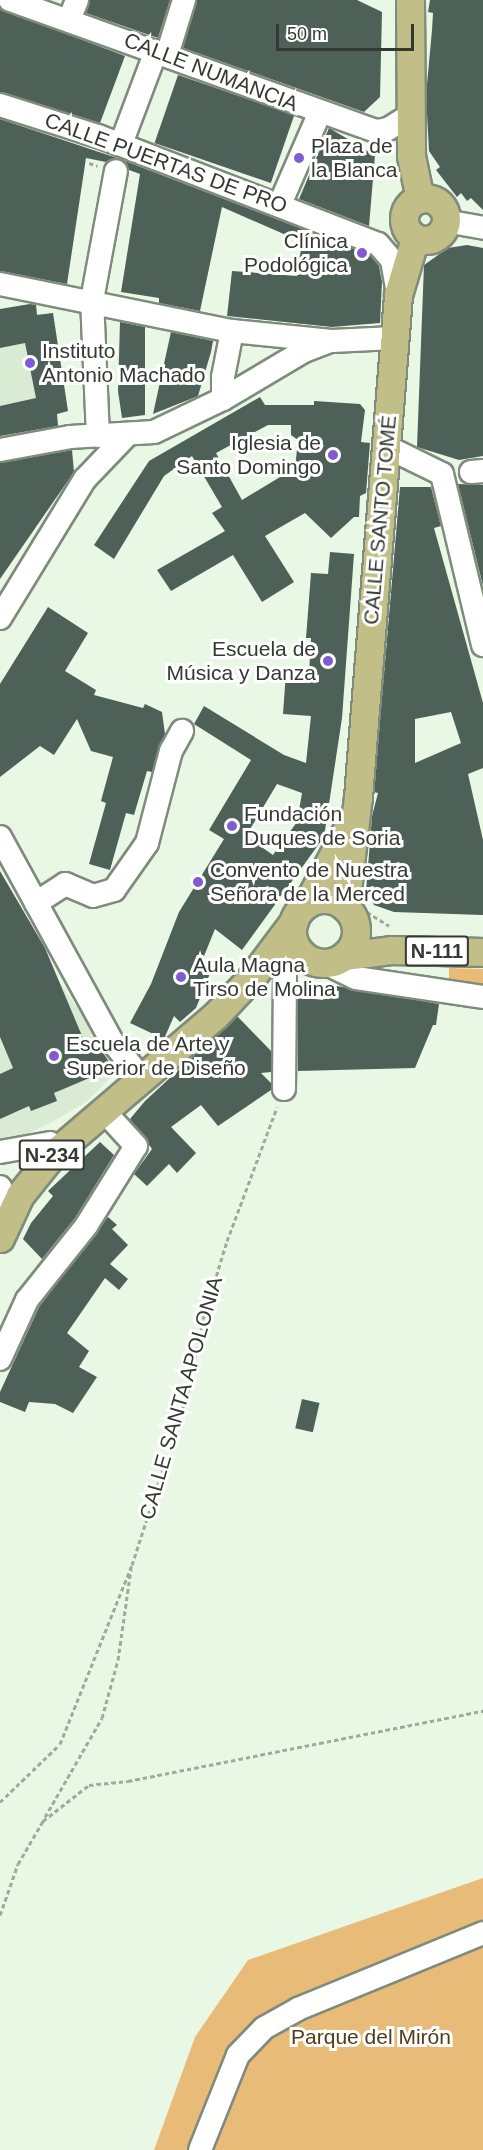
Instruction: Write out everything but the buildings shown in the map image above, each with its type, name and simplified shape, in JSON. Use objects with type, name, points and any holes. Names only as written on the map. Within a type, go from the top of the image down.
[{"type":"main road","points":[[405,2],[411,156],[420,199]]},
{"type":"main road","points":[[420,199],[440,205],[446,221],[436,237],[415,238],[406,228],[405,213],[420,199]]},
{"type":"main road","name":"CALLE SANTO TOMÉ","points":[[355,913],[357,805],[394,338],[398,295],[415,238]]},
{"type":"main road","name":"CALLE SANTO TOMÉ","points":[[300,913],[341,844],[357,805]]},
{"type":"main road","points":[[327,899],[355,913],[354,942],[315,960],[294,943],[300,913],[327,899]]},
{"type":"main road","name":"N-234","points":[[0,1238],[20,1195],[52,1155],[215,1016],[252,977],[300,913]]},
{"type":"main road","name":"N-111","points":[[355,913],[398,950]]},
{"type":"main road","name":"N-111","points":[[315,960],[398,950],[483,952]]},
{"type":"main road","name":"N-234","points":[[252,977],[315,960]]},
{"type":"main road","points":[[1,1199],[14,1174],[50,1143],[96,1116]]},
{"type":"street","name":"CALLE NUMANCIA","points":[[10,0],[73,10],[162,53],[313,110],[376,131],[388,129],[410,115]]},
{"type":"street","points":[[121,144],[184,0]]},
{"type":"street","name":"CALLE PUERTAS DE PRO","points":[[0,105],[121,144],[378,244],[392,260],[398,295]]},
{"type":"street","points":[[280,204],[313,110]]},
{"type":"street","points":[[98,436],[92,300],[116,171]]},
{"type":"street","points":[[446,221],[483,228]]},
{"type":"street","points":[[0,284],[92,300],[232,331],[332,341],[394,338]]},
{"type":"street","points":[[0,296],[30,291]]},
{"type":"street","points":[[223,399],[223,377],[232,331]]},
{"type":"street","points":[[0,450],[98,436],[154,432],[223,399],[304,351],[332,341]]},
{"type":"street","points":[[0,618],[85,479],[127,435]]},
{"type":"street","points":[[387,447],[442,474],[483,645]]},
{"type":"street","points":[[36,903],[64,884],[93,896],[114,890],[147,843],[171,751],[183,731]]},
{"type":"street","points":[[0,838],[111,1040],[142,1079]]},
{"type":"street","points":[[284,1089],[315,960],[356,978],[483,997]]},
{"type":"street","points":[[0,1359],[27,1300],[86,1226],[136,1146],[96,1116]]},
{"type":"street","points":[[0,1152],[50,1143]]},
{"type":"street","points":[[200,2150],[238,2055],[264,2028],[298,2009],[483,1933]]},
{"type":"path","points":[[355,913],[384,925],[405,928],[398,950]]},
{"type":"path","name":"CALLE SANTA APOLONIA","points":[[0,1802],[60,1744],[132,1564],[189,1388],[203,1319],[227,1241],[284,1089]]},
{"type":"path","points":[[0,1915],[18,1864],[102,1718],[118,1660],[132,1564]]},
{"type":"path","points":[[43,1821],[89,1785],[128,1781],[483,1711]]},
{"type":"shaded area","name":"Instituto Antonio Machado","points":[[36,303],[37,314],[53,313],[68,411],[57,414],[59,431],[0,443],[0,309]]},
{"type":"shaded area","name":"Escuela de Arte y Superior de Diseño","points":[[58,980],[102,1044],[116,1072],[86,1102],[50,1123],[21,1137],[0,1139],[0,1004]]},
{"type":"green space","points":[[449,968],[483,969],[483,991],[449,982]]},
{"type":"green space","name":"Parque del Mirón","points":[[483,1878],[483,2150],[154,2150],[195,2037],[248,1960]]},
{"type":"place","name":"Plaza de la Blanca","points":[[299,158]]},
{"type":"place","name":"Clínica Podológica","points":[[362,253]]},
{"type":"place","name":"Instituto Antonio Machado","points":[[30,363]]},
{"type":"place","name":"Iglesia de Santo Domingo","points":[[333,455]]},
{"type":"place","name":"Escuela de Música y Danza","points":[[328,661]]},
{"type":"place","name":"Fundación Duques de Soria","points":[[232,826]]},
{"type":"place","name":"Convento de Nuestra Señora de la Merced","points":[[198,882]]},
{"type":"place","name":"Aula Magna Tirso de Molina","points":[[181,977]]},
{"type":"place","name":"Escuela de Arte y Superior de Diseño","points":[[54,1056]]}]
